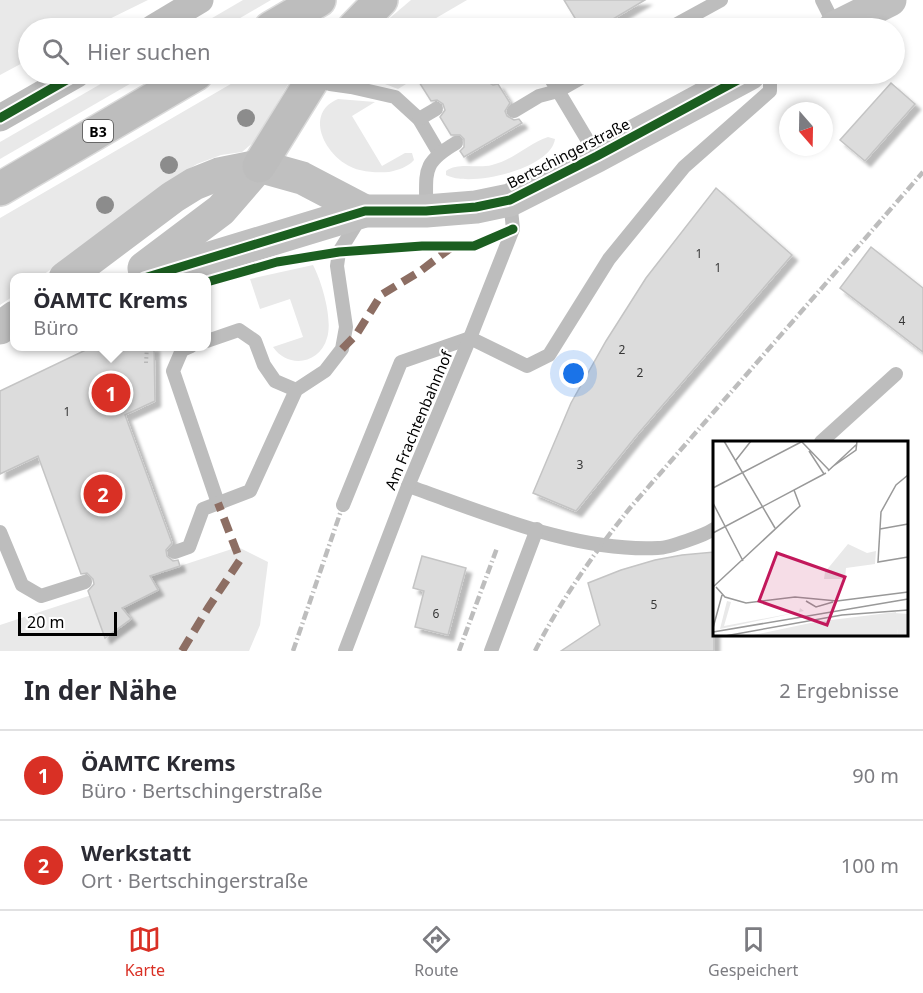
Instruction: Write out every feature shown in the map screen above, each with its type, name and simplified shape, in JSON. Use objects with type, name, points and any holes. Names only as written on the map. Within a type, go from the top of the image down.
[{"type":"highway","points":[[289,18],[319,0]]},
{"type":"highway","points":[[364,18],[381,0]]},
{"type":"highway","name":"B3","points":[[0,189],[179,84]]},
{"type":"highway","points":[[259,166],[309,84]]},
{"type":"street","points":[[170,18],[200,0]]},
{"type":"street","points":[[834,18],[890,0]]},
{"type":"street","points":[[0,118],[60,84]]},
{"type":"street","name":"Bertschingerstraße","points":[[160,273],[365,211],[426,211],[476,207],[510,200],[730,84]]},
{"type":"street","points":[[138,273],[221,210],[259,166]]},
{"type":"street","name":"Bertschingerstraße","points":[[72,273],[173,197],[194,184],[219,174],[259,166],[302,178],[365,211]]},
{"type":"lane","points":[[688,18],[721,0]]},
{"type":"lane","points":[[330,84],[395,97],[419,118],[439,153]]},
{"type":"lane","points":[[554,84],[597,156]]},
{"type":"lane","points":[[514,111],[538,96],[558,91],[570,84]]},
{"type":"lane","points":[[343,505],[401,362],[470,338],[527,366],[549,355],[609,258],[684,167],[770,91],[770,84]]},
{"type":"lane","points":[[419,118],[436,109]]},
{"type":"lane","points":[[426,211],[428,166],[439,153],[456,143]]},
{"type":"lane","name":"Am Frachtenbahnhof","points":[[345,651],[408,486],[513,229],[510,200]]},
{"type":"lane","points":[[175,552],[189,548],[203,509],[250,492],[296,390],[325,371],[342,349],[346,327],[337,266],[339,252],[365,211]]},
{"type":"lane","points":[[211,340],[239,330],[255,341],[264,365],[275,381],[296,390]]},
{"type":"lane","points":[[182,351],[173,371],[218,503]]},
{"type":"lane","points":[[822,441],[896,374]]},
{"type":"lane","points":[[408,486],[537,529],[599,546],[660,548],[713,529]]},
{"type":"lane","points":[[491,651],[537,529]]},
{"type":"lane","points":[[0,532],[22,585],[41,596],[85,582]]},
{"type":"path","points":[[147,351],[147,363]]},
{"type":"shaded area","points":[[0,0],[148,0],[111,18],[18,18],[18,65],[0,75]]},
{"type":"shaded area","points":[[243,0],[271,0],[240,18],[212,18]]},
{"type":"shaded area","points":[[411,0],[467,0],[436,18],[390,18]]},
{"type":"shaded area","points":[[101,84],[130,84],[0,159],[0,142]]},
{"type":"shaded area","points":[[231,84],[288,84],[255,141],[242,152],[221,155],[197,164],[164,184],[46,273],[10,273],[10,298],[0,305],[0,218]]},
{"type":"shaded area","points":[[385,84],[406,84],[398,89]]},
{"type":"shaded area","points":[[338,99],[375,102],[352,116],[382,166],[405,153],[412,153],[414,160],[403,168],[389,172],[360,170],[344,163],[329,148],[321,130],[320,121],[328,105]]},
{"type":"shaded area","points":[[548,137],[555,139],[550,150],[540,159],[525,167],[508,173],[473,179],[446,175],[446,171],[451,168],[500,163]]},
{"type":"shaded area","points":[[313,265],[326,301],[329,321],[327,338],[318,353],[311,358],[295,361],[279,354],[273,347],[303,337],[290,299],[260,309],[250,279]]},
{"type":"shaded area","points":[[238,547],[268,562],[260,625],[249,651],[0,651],[0,625]]},
{"type":"building","points":[[564,0],[645,0],[615,18],[575,18]]},
{"type":"building","points":[[420,84],[498,84],[510,103],[505,111],[507,116],[514,120],[519,119],[522,123],[464,157],[460,151],[464,147],[464,139],[460,135],[451,135],[440,117],[445,110],[443,104],[437,100],[431,101]]},
{"type":"building","points":[[890,84],[915,104],[865,161],[840,140]]},
{"type":"building","points":[[716,188],[792,255],[637,435],[576,511],[533,493],[571,403],[606,341],[646,278]]},
{"type":"building","points":[[871,247],[923,288],[923,352],[840,288]]},
{"type":"building","points":[[84,351],[154,351],[155,401],[125,415],[172,543],[166,550],[167,556],[173,561],[178,560],[180,566],[150,576],[158,590],[122,608],[131,619],[105,638],[88,591],[94,584],[93,579],[87,573],[81,574],[38,456],[0,474],[0,391]]},
{"type":"building","points":[[713,552],[714,651],[561,651],[600,625],[588,583],[621,570],[682,555]]},
{"type":"building","points":[[422,556],[466,568],[448,635],[415,627],[424,591],[413,588]]},
{"type":"railway","points":[[535,651],[579,577],[630,508],[923,172]]},
{"type":"railway","points":[[293,651],[343,505]]},
{"type":"railway","points":[[459,651],[497,548]]},
{"type":"marked path","points":[[342,349],[356,335],[381,295],[419,272],[452,247]]},
{"type":"marked path","points":[[182,651],[240,560],[218,503]]},
{"type":"cycle path","points":[[0,118],[60,84]]},
{"type":"cycle path","points":[[160,273],[365,211],[426,211],[476,207],[510,200],[730,84]]},
{"type":"cycle path","points":[[211,281],[277,262],[339,252],[422,246],[474,246],[513,229]]},
{"type":"place","name":"ÖAMTC Krems","points":[[111,393]]},
{"type":"place","name":"Werkstatt","points":[[103,494]]}]
